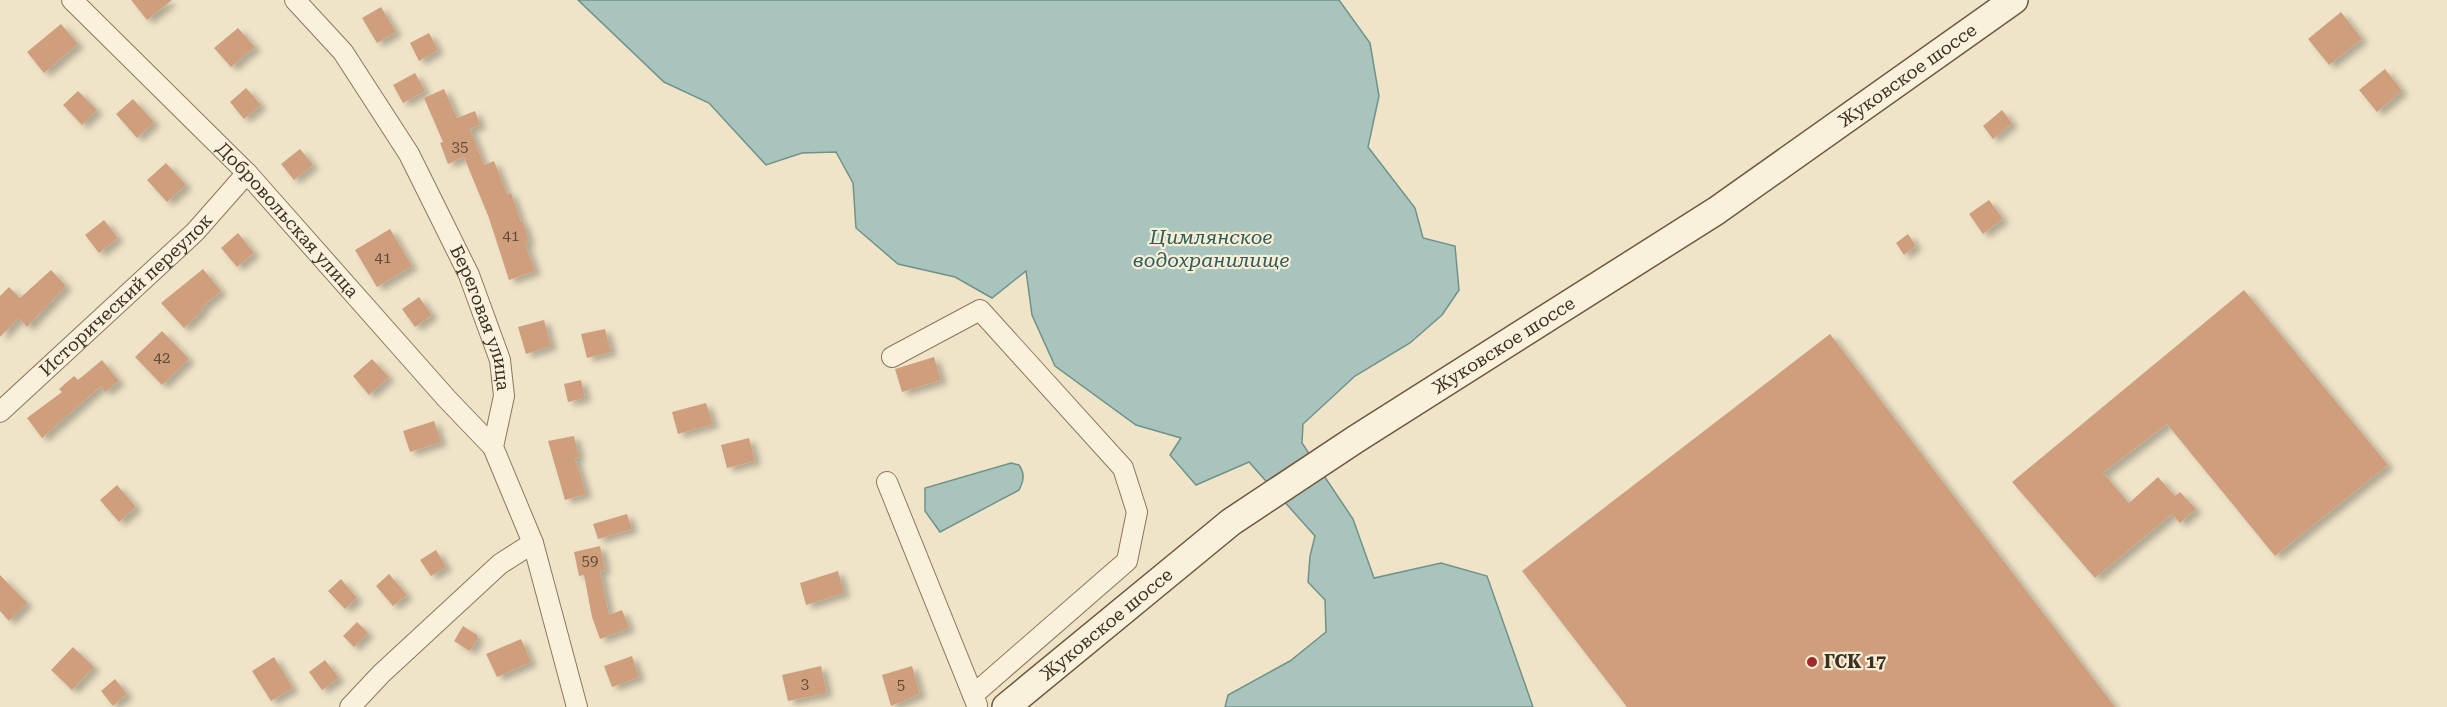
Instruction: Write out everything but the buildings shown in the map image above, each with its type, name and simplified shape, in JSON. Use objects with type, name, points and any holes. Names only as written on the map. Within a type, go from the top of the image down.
[{"type":"main road","name":"Жуковское шоссе","points":[[1006,707],[1231,522],[1356,439],[1716,211],[2014,0]]},
{"type":"street","name":"Добровольская улица","points":[[72,0],[247,173],[447,399],[493,447]]},
{"type":"street","name":"Береговая улица","points":[[295,0],[343,52],[403,145],[469,275],[500,360],[504,396],[493,447]]},
{"type":"street","name":"Исторический переулок","points":[[0,412],[195,232],[247,173]]},
{"type":"street","points":[[888,482],[976,701],[1127,561],[1137,512],[1123,468],[980,310],[892,357]]},
{"type":"street","points":[[493,447],[533,543],[577,707]]},
{"type":"street","points":[[350,707],[381,674],[500,564],[533,543]]},
{"type":"water","name":"Цимлянское водохранилище","points":[[578,0],[1339,0],[1370,43],[1379,96],[1368,147],[1415,208],[1423,238],[1455,246],[1459,290],[1442,315],[1410,343],[1355,376],[1303,424],[1302,443],[1353,519],[1374,578],[1441,563],[1487,576],[1533,707],[1225,707],[1228,695],[1290,661],[1326,632],[1325,600],[1308,582],[1310,556],[1315,536],[1249,462],[1196,485],[1170,455],[1181,438],[1136,425],[1055,366],[1032,315],[1026,271],[992,298],[955,277],[898,264],[856,228],[853,183],[836,152],[802,153],[766,165],[709,103],[664,82]]},
{"type":"water","points":[[1011,463],[1019,465],[1023,474],[1019,490],[940,532],[925,511],[925,488]]},
{"type":"place","name":"ГСК 17","points":[[1812,662]]}]
